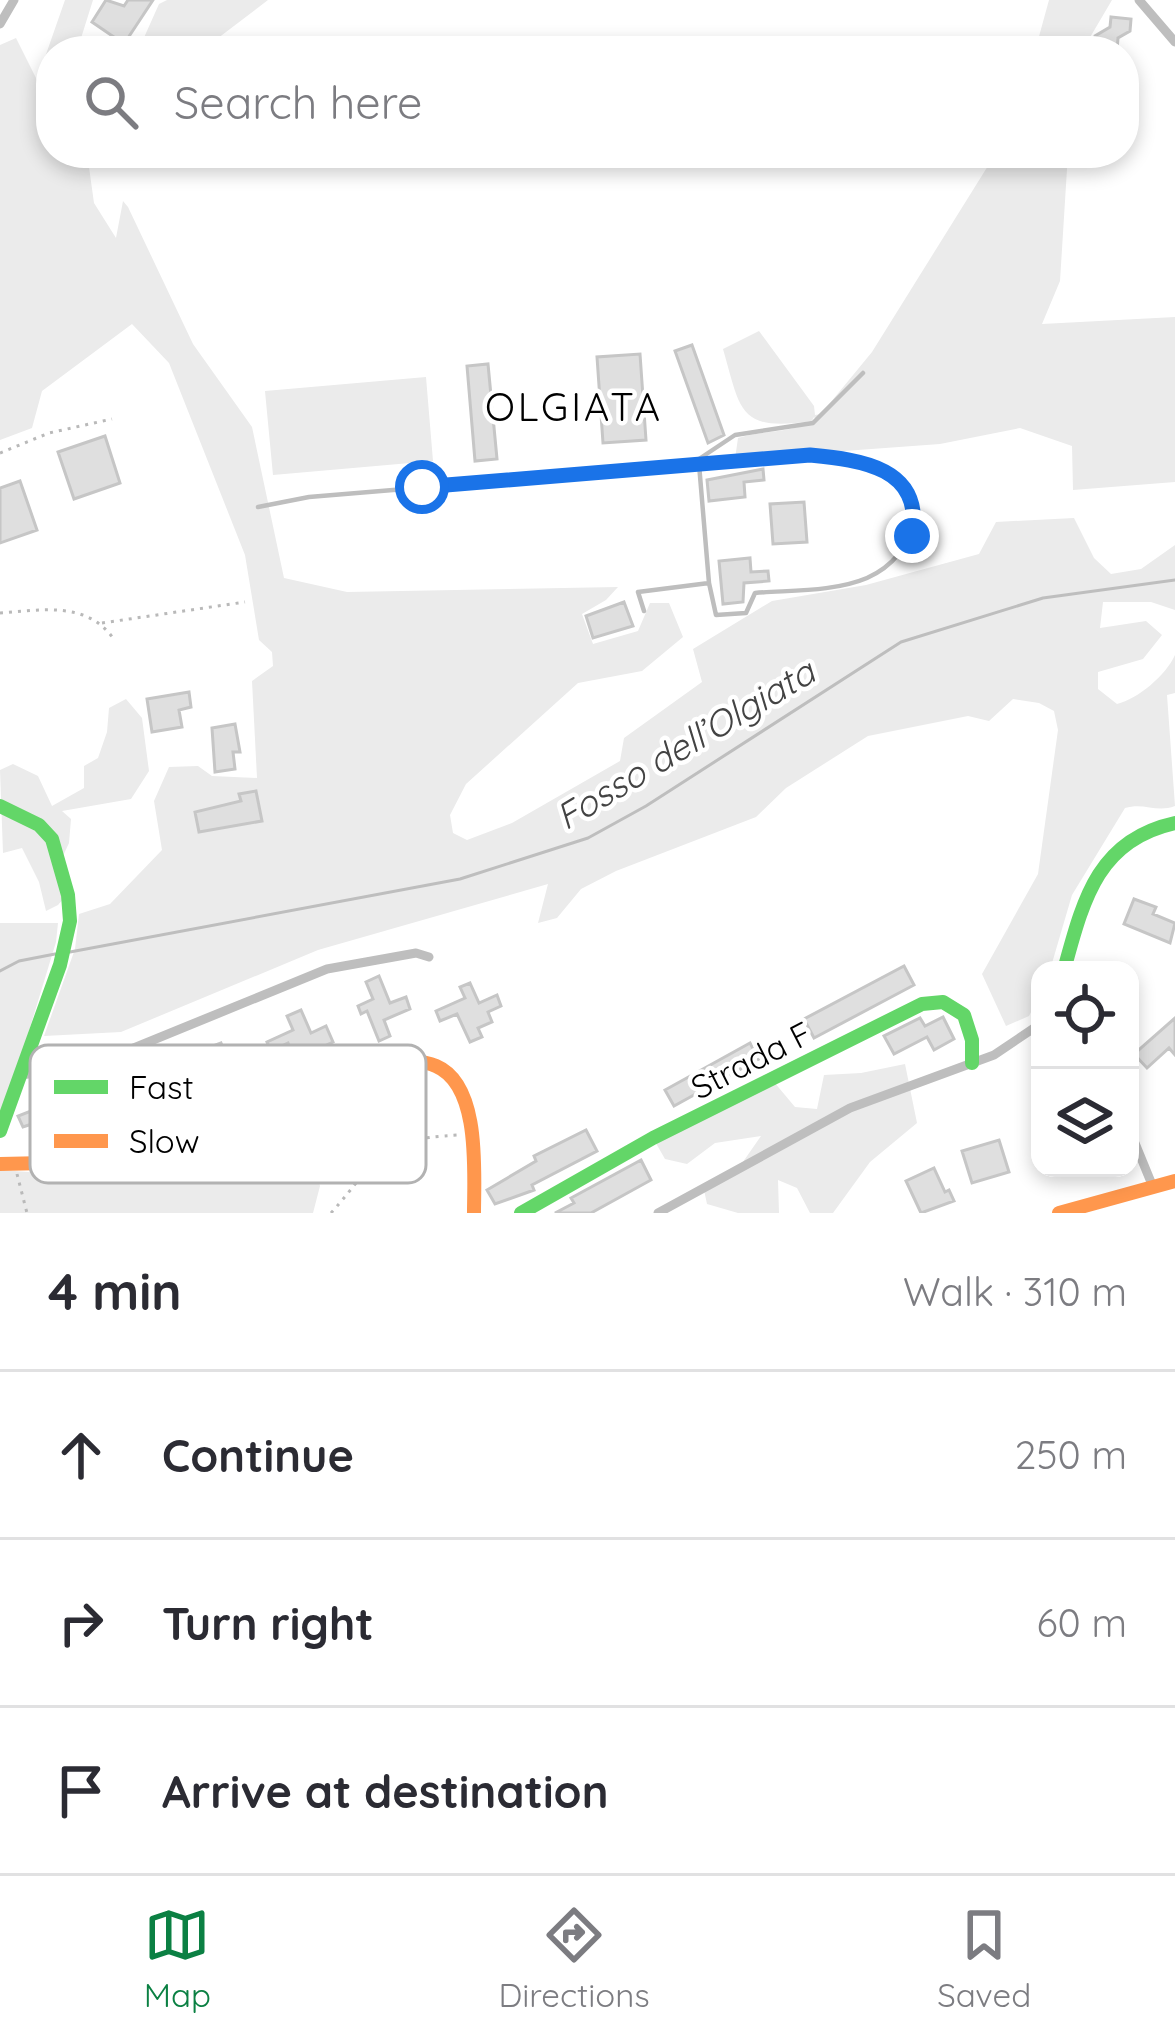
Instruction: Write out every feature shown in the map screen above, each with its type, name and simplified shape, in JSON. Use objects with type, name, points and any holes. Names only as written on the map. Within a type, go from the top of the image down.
[{"type":"street","points":[[0,24],[14,0]]},
{"type":"street","points":[[1139,0],[1175,42]]},
{"type":"street","points":[[0,806],[39,825],[52,839],[69,904],[67,945],[32,1045]]},
{"type":"street","points":[[1067,961],[1087,896],[1114,852],[1141,830],[1175,823]]},
{"type":"street","points":[[141,1045],[327,969],[416,952],[429,957]]},
{"type":"street","name":"Strada F","points":[[520,1213],[653,1138],[922,1004],[943,1002],[964,1015],[971,1034],[972,1064]]},
{"type":"street","points":[[658,1213],[850,1108],[972,1064],[1031,1030]]},
{"type":"street","points":[[0,1131],[30,1050]]},
{"type":"street","points":[[426,1063],[456,1079],[467,1101],[473,1136],[474,1213]]},
{"type":"street","points":[[21,1075],[30,1074]]},
{"type":"street","points":[[1139,1153],[1153,1187]]},
{"type":"street","points":[[1059,1213],[1175,1181]]},
{"type":"lane","points":[[688,465],[735,435],[814,423],[863,373]]},
{"type":"lane","points":[[259,508],[309,497],[699,464],[810,455],[852,459],[895,477],[911,500],[912,536],[896,558],[868,577],[755,593],[746,613],[716,615],[699,464]]},
{"type":"lane","points":[[644,611],[638,592],[709,584]]},
{"type":"path","points":[[0,453],[49,433],[112,419]]},
{"type":"path","points":[[102,623],[245,602]]},
{"type":"path","points":[[0,613],[82,612],[102,623],[113,638]]},
{"type":"path","points":[[426,1140],[473,1136]]},
{"type":"path","points":[[7,1164],[27,1213]]},
{"type":"path","points":[[331,1213],[355,1183]]},
{"type":"shaded area","points":[[65,0],[93,0],[82,36],[52,36]]},
{"type":"shaded area","points":[[167,0],[268,0],[221,36],[145,36],[159,4]]},
{"type":"shaded area","points":[[1049,0],[1112,0],[1091,36],[1039,36]]},
{"type":"shaded area","points":[[16,38],[36,78],[36,168],[89,168],[94,203],[116,238],[123,201],[193,344],[252,427],[284,578],[347,592],[618,587],[582,614],[593,644],[638,631],[650,603],[669,603],[683,637],[642,671],[578,683],[466,784],[450,815],[453,833],[467,840],[512,823],[620,761],[624,738],[702,682],[693,649],[772,601],[866,585],[979,554],[996,522],[1074,518],[1094,558],[1111,574],[1141,569],[1175,545],[1175,610],[1151,602],[1103,602],[1100,628],[1146,621],[1162,635],[1143,659],[1098,672],[1098,689],[1117,704],[1125,701],[1158,678],[1175,655],[1175,693],[1167,695],[1175,806],[1125,808],[1072,895],[1053,961],[1031,961],[1029,1016],[1006,1026],[982,974],[1038,874],[1058,730],[1054,711],[1013,699],[989,721],[968,716],[868,736],[786,788],[756,817],[616,871],[581,889],[557,918],[538,923],[548,884],[318,950],[121,1032],[44,1036],[75,949],[79,914],[110,904],[162,850],[154,801],[169,767],[198,766],[212,776],[257,778],[252,681],[273,666],[272,652],[259,640],[245,555],[169,363],[132,324],[42,391],[32,428],[0,440],[0,45]]},
{"type":"shaded area","points":[[987,168],[1067,168],[1060,281],[1042,324],[1175,317],[1175,482],[1073,490],[1072,446],[1020,428],[940,444],[735,459],[738,438],[816,420],[769,423],[746,412],[723,349],[759,331],[814,406],[815,415],[821,414],[872,352]]},
{"type":"shaded area","points":[[426,377],[433,461],[273,475],[265,391]]},
{"type":"shaded area","points":[[126,699],[142,718],[149,771],[131,799],[62,811],[71,819],[69,843],[56,871],[70,891],[46,911],[39,882],[22,848],[3,853],[0,770],[13,764],[38,776],[52,806],[84,788],[84,766],[98,758],[109,708]]},
{"type":"shaded area","points":[[0,923],[58,923],[0,1126]]},
{"type":"shaded area","points":[[905,1064],[917,1123],[870,1162],[833,1213],[810,1213],[797,1188],[778,1180],[779,1213],[738,1213],[707,1204],[704,1190],[738,1169],[761,1136],[715,1143],[687,1164],[665,1159],[653,1138],[774,1082],[795,1107],[817,1109],[824,1075]]},
{"type":"shaded area","points":[[0,1170],[30,1172],[30,1183],[320,1186],[313,1213],[0,1213]]},
{"type":"building","points":[[106,0],[124,6],[128,0],[153,0],[129,36],[112,36],[92,22]]},
{"type":"building","points":[[1111,17],[1131,19],[1130,31],[1121,36],[1095,36],[1110,27]]},
{"type":"building","points":[[692,345],[724,435],[708,443],[675,351]]},
{"type":"building","points":[[640,354],[646,440],[603,443],[597,357]]},
{"type":"building","points":[[488,364],[497,459],[475,461],[467,366]]},
{"type":"building","points":[[105,436],[120,483],[74,499],[58,452]]},
{"type":"building","points":[[763,469],[764,480],[744,482],[745,497],[709,501],[707,480]]},
{"type":"building","points":[[20,481],[37,530],[0,543],[0,488]]},
{"type":"building","points":[[804,502],[807,542],[773,544],[770,504]]},
{"type":"building","points":[[750,558],[751,572],[768,571],[769,581],[744,583],[743,602],[723,604],[719,561]]},
{"type":"building","points":[[624,602],[633,626],[593,638],[586,616]]},
{"type":"building","points":[[189,692],[191,707],[179,710],[182,727],[152,732],[147,699]]},
{"type":"building","points":[[235,724],[240,752],[233,752],[235,769],[215,772],[212,728]]},
{"type":"building","points":[[256,791],[262,821],[199,832],[195,812],[241,801],[239,794]]},
{"type":"building","points":[[1134,899],[1156,907],[1153,914],[1175,923],[1170,943],[1124,924]]},
{"type":"building","points":[[904,966],[914,985],[814,1038],[804,1019]]},
{"type":"building","points":[[379,976],[390,1003],[406,997],[410,1009],[384,1020],[390,1036],[379,1041],[367,1011],[361,1014],[358,1006],[373,999],[366,982]]},
{"type":"building","points":[[470,983],[479,1003],[497,995],[501,1006],[488,1012],[492,1022],[478,1028],[482,1037],[470,1042],[457,1014],[440,1021],[436,1011],[465,998],[460,987]]},
{"type":"building","points":[[301,1010],[311,1033],[326,1026],[333,1042],[268,1045],[293,1030],[287,1016]]},
{"type":"building","points":[[943,1017],[954,1039],[934,1050],[927,1037],[894,1054],[884,1036],[920,1018],[925,1026]]},
{"type":"building","points":[[1175,1018],[1175,1055],[1169,1048],[1147,1068],[1139,1059],[1139,1050]]},
{"type":"building","points":[[750,1043],[759,1059],[674,1106],[665,1090]]},
{"type":"building","points":[[30,1111],[30,1125],[23,1127],[18,1116]]},
{"type":"building","points":[[586,1130],[597,1151],[532,1185],[534,1190],[495,1204],[487,1190],[536,1161],[534,1156]]},
{"type":"building","points":[[999,1140],[1009,1172],[972,1183],[962,1151]]},
{"type":"building","points":[[641,1160],[651,1180],[591,1213],[555,1213],[574,1203],[571,1198]]},
{"type":"building","points":[[934,1168],[954,1201],[921,1213],[906,1181]]},
{"type":"waterway","name":"Fosso dell’Olgiata","points":[[70,952],[460,879],[588,838],[646,806],[901,642],[1043,598],[1175,580]]},
{"type":"waterway","name":"Fosso dell’Olgiata","points":[[0,971],[19,961],[55,954]]},
{"type":"traffic: fast","points":[[0,806],[39,825],[52,839],[68,895],[70,921],[60,965],[31,1045]]},
{"type":"traffic: fast","points":[[1067,961],[1087,898],[1111,859],[1127,843],[1175,823]]},
{"type":"traffic: fast","points":[[521,1213],[653,1138],[922,1004],[943,1002],[964,1015],[972,1040],[972,1063]]},
{"type":"traffic: fast","points":[[0,1131],[30,1048]]},
{"type":"traffic: slow","points":[[426,1063],[451,1076],[468,1110],[474,1213]]},
{"type":"traffic: slow","points":[[0,1164],[30,1163]]},
{"type":"traffic: slow","points":[[1059,1213],[1175,1181]]},
{"type":"district","name":"OLGIATA","points":[[574,407]]},
{"type":"route","points":[[422,487],[810,455],[852,459],[895,477],[911,500],[912,536]]}]
